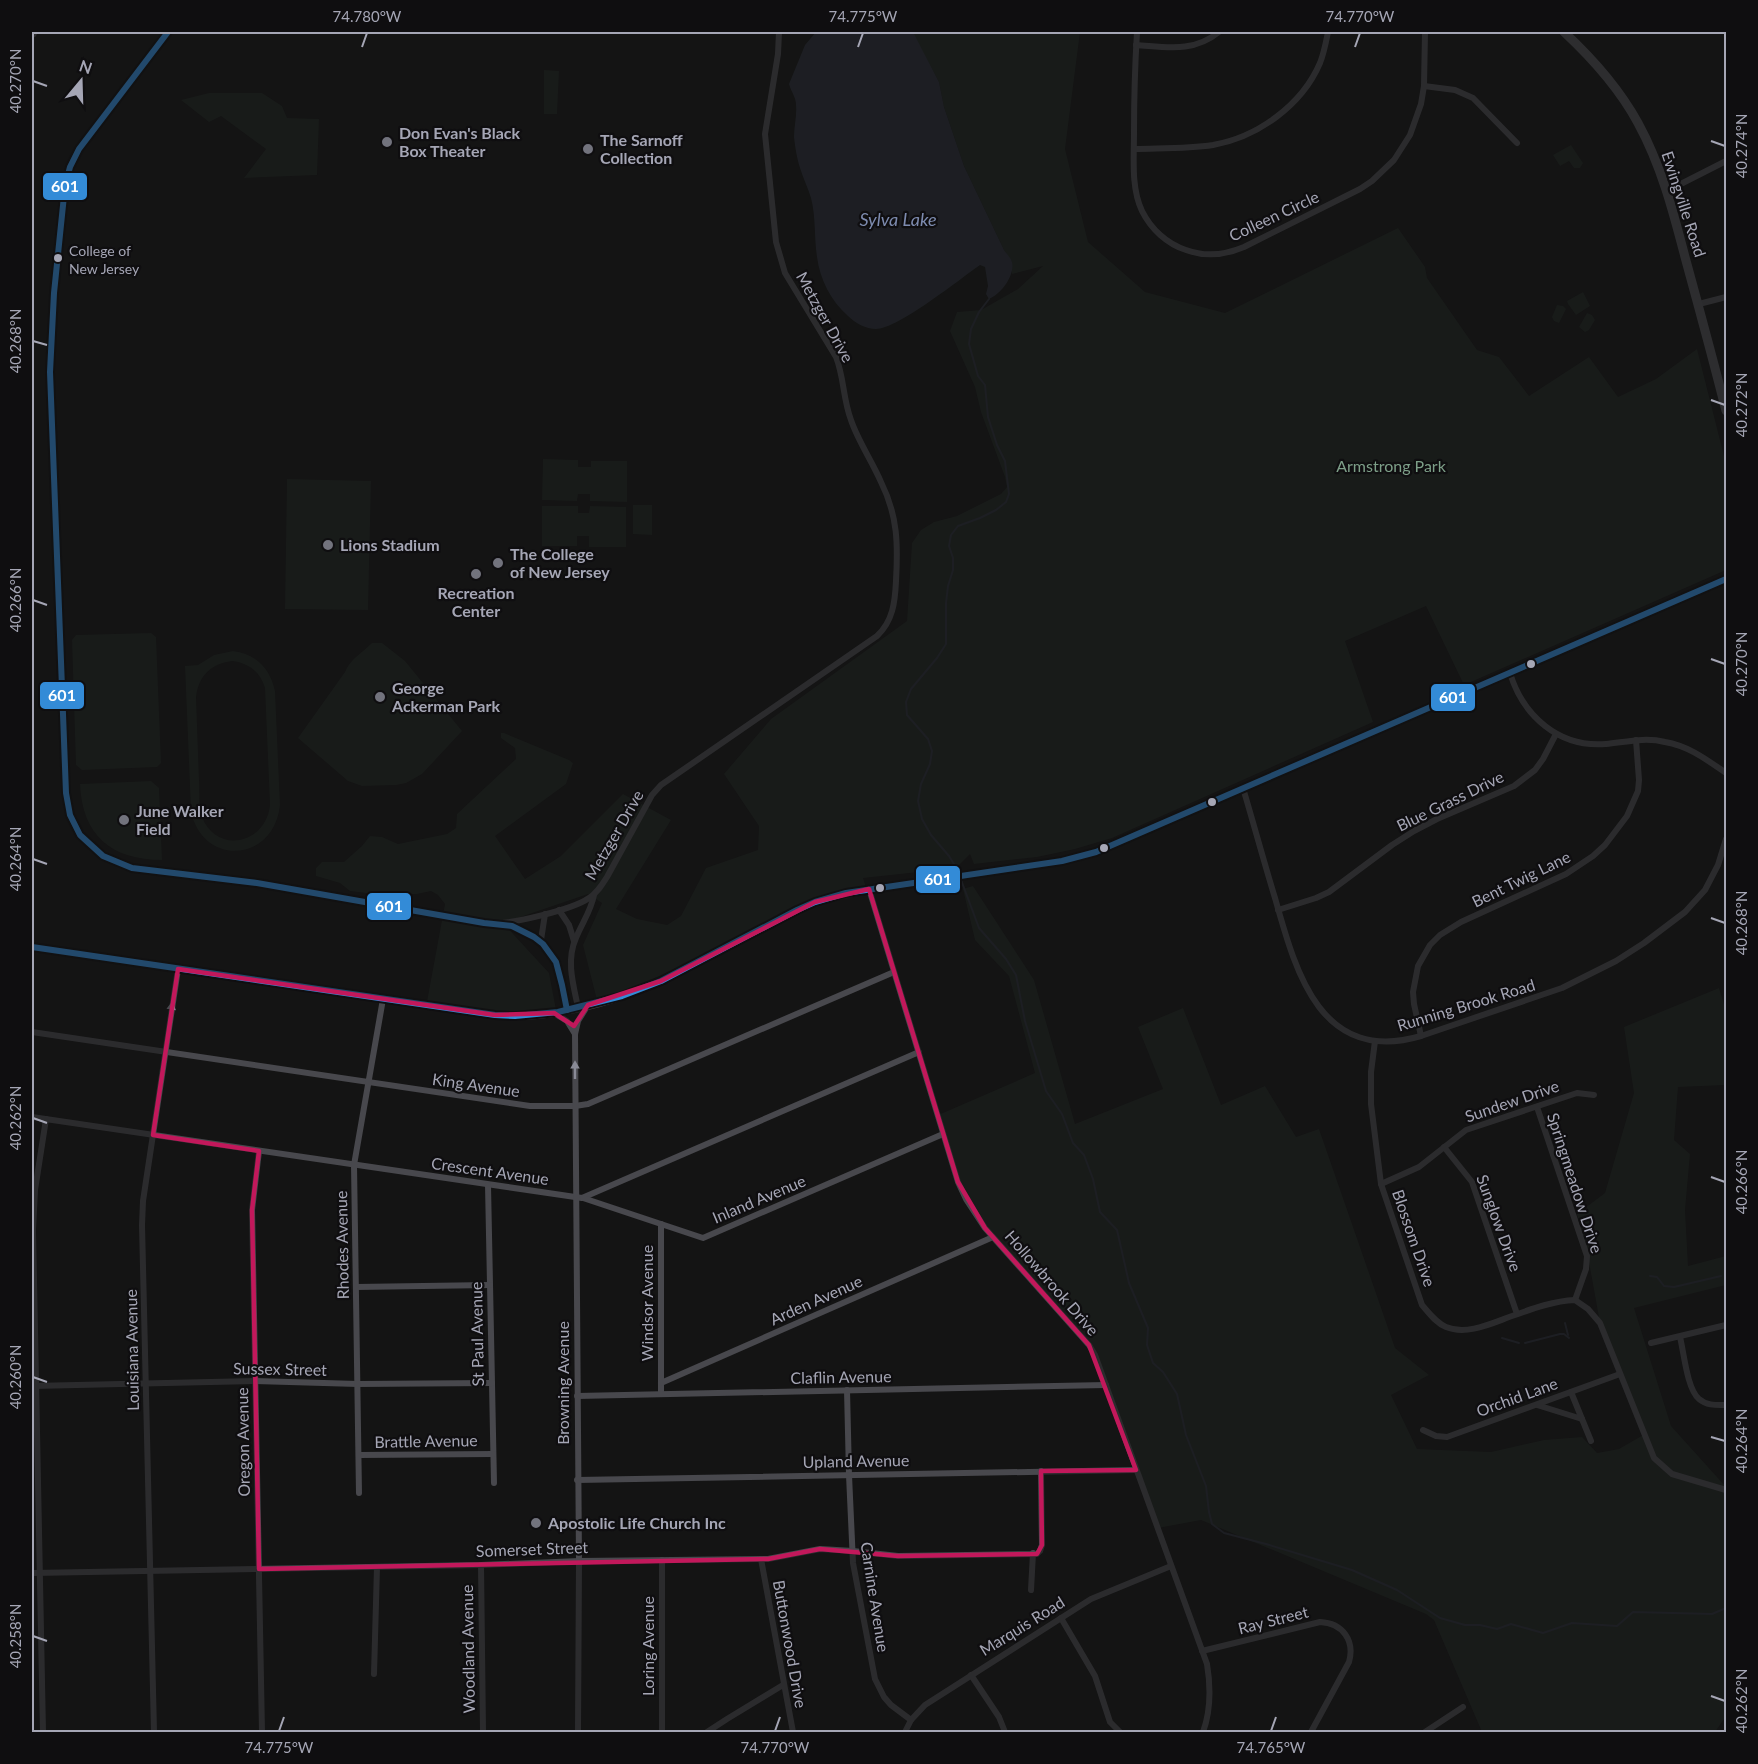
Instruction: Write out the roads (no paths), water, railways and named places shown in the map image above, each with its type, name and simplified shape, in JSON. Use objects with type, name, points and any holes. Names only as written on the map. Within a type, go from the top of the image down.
[{"type":"main road","name":"Ewingville Road","points":[[1564,32],[1600,68],[1624,99],[1649,144],[1667,191],[1726,411]]},
{"type":"street","name":"Metzger Drive","points":[[168,32],[79,149],[67,176],[64,195],[54,294],[50,372],[66,793],[67,805],[74,825],[80,835],[103,856],[132,868],[257,883],[484,923],[503,924],[559,910],[580,903],[594,895],[607,877],[652,795],[661,785],[877,636],[886,625],[894,606],[898,539],[891,506],[851,422],[839,364],[785,273],[776,242],[765,134],[778,54],[779,32]]},
{"type":"street","name":"Colleen Circle","points":[[1137,32],[1134,149],[1135,187],[1138,199],[1148,221],[1164,238],[1182,249],[1203,254],[1225,253],[1244,247],[1360,189],[1394,160],[1410,135],[1421,104],[1424,86],[1425,32]]},
{"type":"street","points":[[1136,45],[1181,48],[1203,42],[1219,32]]},
{"type":"street","points":[[1134,149],[1216,145],[1234,140],[1263,126],[1293,103],[1312,79],[1324,50],[1328,32]]},
{"type":"street","points":[[1424,86],[1455,90],[1473,98],[1517,143]]},
{"type":"street","points":[[1667,191],[1726,161]]},
{"type":"street","points":[[1699,304],[1726,297]]},
{"type":"street","points":[[32,947],[510,1017],[554,1013],[642,989],[661,981],[815,902],[846,893],[1047,864],[1096,852],[1726,579]]},
{"type":"street","points":[[1510,673],[1518,696],[1525,706],[1533,716],[1556,734],[1592,744],[1658,740],[1696,753],[1726,773]]},
{"type":"street","name":"Blue Grass Drive","points":[[1278,910],[1329,892],[1414,831],[1514,786],[1534,770],[1543,759],[1556,734]]},
{"type":"street","name":"Bent Twig Lane","points":[[1421,1036],[1413,992],[1418,966],[1430,945],[1440,935],[1461,922],[1566,874],[1593,856],[1627,816],[1634,802],[1640,780],[1636,740]]},
{"type":"street","name":"Running Brook Road","points":[[1244,788],[1295,964],[1314,1002],[1342,1029],[1375,1041],[1396,1042],[1421,1036],[1551,993],[1596,972],[1644,943],[1685,912],[1705,890],[1718,865],[1726,839]]},
{"type":"street","name":"Hollowbrook Drive","points":[[869,889],[958,1182],[966,1199],[993,1237],[1089,1345],[1095,1355],[1202,1651],[1208,1672],[1210,1696],[1203,1732]]},
{"type":"street","points":[[578,1007],[570,962],[574,942],[592,906],[594,895]]},
{"type":"street","points":[[559,910],[571,930],[574,942]]},
{"type":"street","points":[[541,940],[545,914]]},
{"type":"street","points":[[503,924],[530,933],[541,940],[556,962],[567,1010]]},
{"type":"street","name":"Louisiana Avenue","points":[[154,1732],[142,1225],[143,1201],[178,969]]},
{"type":"street","name":"King Avenue","points":[[32,1032],[530,1106],[575,1106],[588,1104],[894,972]]},
{"type":"street","name":"Rhodes Avenue","points":[[360,1493],[354,1165],[383,999]]},
{"type":"street","points":[[575,1034],[578,1021],[588,1005]]},
{"type":"street","points":[[554,1013],[569,1023],[575,1034]]},
{"type":"street","name":"Browning Avenue","points":[[575,1034],[579,1198],[578,1732]]},
{"type":"street","name":"Blossom Drive","points":[[1375,1041],[1371,1072],[1371,1104],[1381,1184],[1422,1305],[1445,1327],[1461,1330],[1492,1323],[1556,1302],[1575,1300]]},
{"type":"street","points":[[579,1198],[918,1052]]},
{"type":"street","name":"Sundew Drive","points":[[1381,1184],[1419,1167],[1466,1130],[1577,1093],[1594,1095]]},
{"type":"street","name":"Springmeadow Drive","points":[[1537,1107],[1587,1256],[1586,1269],[1575,1300]]},
{"type":"street","name":"Crescent Avenue","points":[[32,1117],[579,1198]]},
{"type":"street","points":[[43,1732],[41,1573],[34,1386],[33,1208],[46,1119]]},
{"type":"street","name":"Inland Avenue","points":[[579,1198],[703,1238],[943,1134]]},
{"type":"street","name":"Sunglow Drive","points":[[1444,1147],[1472,1182],[1517,1314]]},
{"type":"street","name":"Oregon Avenue","points":[[258,1151],[252,1210],[262,1732]]},
{"type":"street","name":"St Paul Avenue","points":[[488,1185],[494,1484]]},
{"type":"street","name":"Windsor Avenue","points":[[661,1224],[661,1383]]},
{"type":"street","name":"Arden Avenue","points":[[661,1383],[993,1237]]},
{"type":"street","points":[[356,1287],[490,1285]]},
{"type":"street","points":[[1575,1300],[1588,1309],[1600,1323],[1654,1458],[1672,1474],[1726,1490]]},
{"type":"street","points":[[1651,1343],[1726,1325]]},
{"type":"street","points":[[1680,1337],[1692,1390],[1706,1404],[1726,1405]]},
{"type":"street","name":"Orchid Lane","points":[[1423,1430],[1436,1436],[1447,1437],[1620,1374]]},
{"type":"street","name":"Sussex Street","points":[[34,1386],[255,1381],[358,1384],[492,1383]]},
{"type":"street","points":[[661,1383],[661,1394]]},
{"type":"street","name":"Claflin Avenue","points":[[577,1396],[1106,1385]]},
{"type":"street","name":"Carnine Avenue","points":[[847,1390],[853,1563],[875,1678],[884,1697],[911,1720]]},
{"type":"street","points":[[1571,1392],[1591,1441]]},
{"type":"street","points":[[1537,1405],[1582,1419]]},
{"type":"street","name":"Brattle Avenue","points":[[359,1455],[493,1454]]},
{"type":"street","name":"Upland Avenue","points":[[577,1479],[1136,1470]]},
{"type":"street","points":[[1031,1590],[1033,1553],[1037,1554],[1042,1545],[1041,1472]]},
{"type":"street","name":"Somerset Street","points":[[32,1573],[761,1559],[820,1549],[898,1556],[1033,1553]]},
{"type":"street","name":"Buttonwood Drive","points":[[761,1559],[793,1732]]},
{"type":"street","name":"Loring Avenue","points":[[662,1560],[662,1732]]},
{"type":"street","name":"Woodland Avenue","points":[[481,1565],[483,1732]]},
{"type":"street","name":"Marquis Road","points":[[905,1732],[911,1720],[925,1705],[1060,1618],[1105,1592],[1171,1566]]},
{"type":"street","points":[[374,1674],[377,1567]]},
{"type":"street","points":[[1060,1618],[1095,1676],[1110,1722],[1120,1732]]},
{"type":"street","name":"Ray Street","points":[[1202,1651],[1320,1622],[1341,1628],[1350,1640],[1349,1662],[1311,1732]]},
{"type":"street","points":[[971,1675],[999,1717],[1005,1732]]},
{"type":"street","points":[[707,1732],[783,1685]]},
{"type":"street","points":[[1425,1732],[1463,1707]]},
{"type":"water","name":"Sylva Lake","points":[[816,32],[913,32],[939,82],[944,107],[964,166],[1012,262],[1009,279],[994,297],[989,299],[986,294],[988,286],[985,267],[980,265],[899,321],[886,327],[872,329],[854,321],[832,297],[818,266],[813,205],[796,149],[794,137],[796,102],[789,84],[805,45]]},
{"type":"waterway","points":[[989,299],[979,312],[971,329],[969,344],[978,376],[985,385],[988,417],[1005,461],[1009,494],[1006,502],[996,510],[958,526],[951,535],[949,546],[953,558],[953,570],[946,603],[946,644],[911,689],[906,702],[907,715],[928,739],[932,751],[918,801],[922,819],[931,835],[957,869],[979,928],[1006,959],[1016,975],[1025,1021],[1046,1091],[1062,1114],[1073,1143],[1084,1155],[1093,1179],[1100,1212],[1117,1230],[1129,1283],[1148,1328],[1147,1345],[1153,1363],[1163,1372],[1177,1394],[1186,1435],[1206,1486],[1212,1524],[1224,1533],[1352,1570],[1397,1590],[1440,1618],[1465,1625],[1480,1625],[1497,1629],[1511,1624],[1543,1633],[1572,1623],[1617,1626],[1633,1612],[1712,1614],[1726,1608]]},
{"type":"waterway","points":[[1650,1276],[1657,1277],[1664,1286],[1674,1287],[1721,1276]]},
{"type":"waterway","points":[[1565,1323],[1568,1335]]},
{"type":"waterway","points":[[1525,1343],[1560,1334],[1569,1338]]},
{"type":"waterway","points":[[1502,1338],[1519,1343]]},
{"type":"place","name":"Don Evan's Black Box Theater","points":[[387,142]]},
{"type":"place","name":"The Sarnoff Collection","points":[[588,149]]},
{"type":"place","name":"College of New Jersey","points":[[58,258]]},
{"type":"place","name":"Lions Stadium","points":[[328,545]]},
{"type":"place","name":"The College of New Jersey","points":[[498,563]]},
{"type":"place","name":"Recreation Center","points":[[476,574]]},
{"type":"place","name":"George Ackerman Park","points":[[380,697]]},
{"type":"place","name":"June Walker Field","points":[[124,820]]},
{"type":"place","name":"Apostolic Life Church Inc","points":[[536,1523]]},
{"type":"park label","name":"Armstrong Park","points":[[1391,466]]}]
